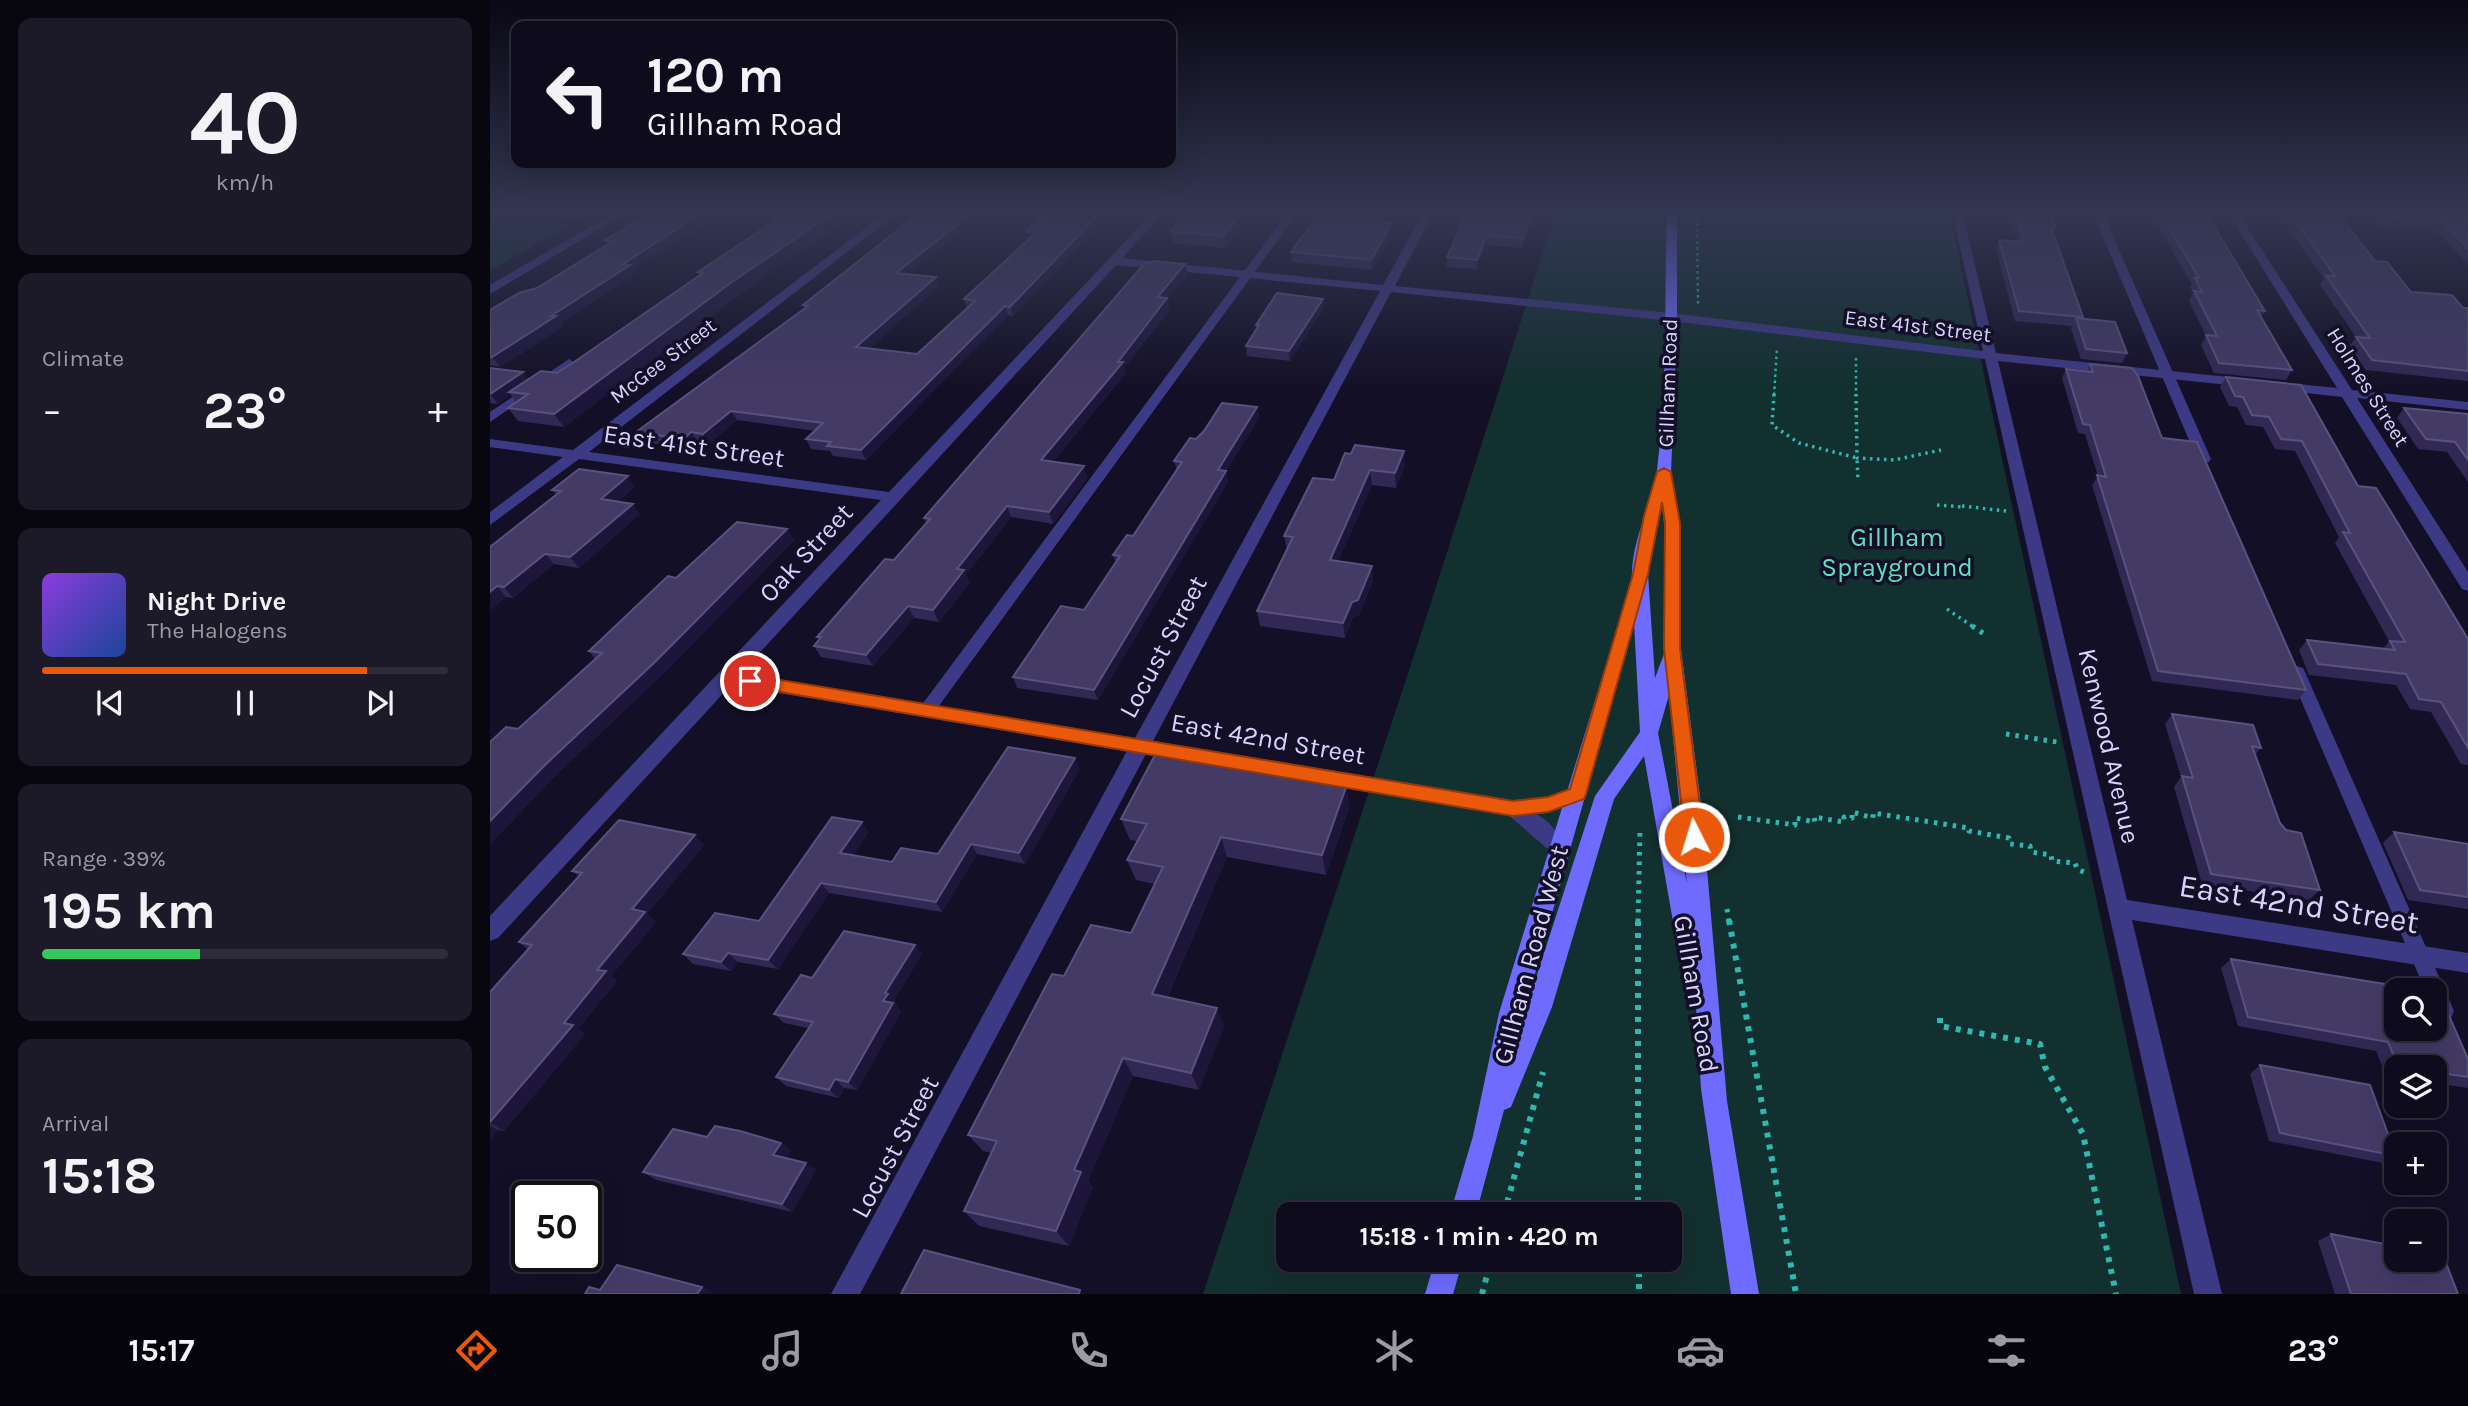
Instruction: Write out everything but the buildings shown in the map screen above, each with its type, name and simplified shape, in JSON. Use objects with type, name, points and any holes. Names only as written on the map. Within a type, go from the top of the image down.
[{"type":"main road","name":"Gillham Road","points":[[1671,271],[1664,472],[1672,523],[1672,649],[1692,811],[1715,1101]]},
{"type":"main road","name":"Gillham Road","points":[[1664,472],[1651,516],[1640,574],[1649,733],[1715,1101],[1745,1294]]},
{"type":"main road","name":"Gillham Road West","points":[[1467,1202],[1486,1136],[1511,1013],[1640,574]]},
{"type":"main road","name":"Gillham Road West","points":[[1486,1136],[1540,1007],[1605,796],[1649,733],[1672,649]]},
{"type":"main road","points":[[1439,1294],[1445,1272]]},
{"type":"street","points":[[490,290],[522,271]]},
{"type":"street","name":"McGee Street","points":[[490,520],[816,271]]},
{"type":"street","name":"Oak Street","points":[[490,931],[1103,271]]},
{"type":"street","name":"East 41st Street","points":[[1212,271],[1671,317],[1990,356],[2468,406]]},
{"type":"street","name":"Locust Street","points":[[845,1294],[1395,271]]},
{"type":"street","name":"Kenwood Avenue","points":[[1971,271],[2029,513],[2208,1294]]},
{"type":"street","name":"Holmes Street","points":[[2270,271],[2468,585]]},
{"type":"street","name":"East 41st Street","points":[[490,443],[892,497]]},
{"type":"street","name":"East 42nd Street","points":[[724,677],[1513,808],[1548,805],[1577,794]]},
{"type":"street","name":"East 42nd Street","points":[[1513,808],[1541,828],[1560,848]]},
{"type":"street","name":"East 42nd Street","points":[[2119,908],[2468,963]]},
{"type":"lane","points":[[927,710],[1250,271]]},
{"type":"lane","points":[[2122,271],[2210,473]]},
{"type":"lane","points":[[490,418],[569,363]]},
{"type":"lane","points":[[2292,661],[2448,1021]]},
{"type":"path","points":[[1698,271],[1701,322]]},
{"type":"path","points":[[1777,348],[1772,425],[1783,434],[1826,452],[1857,458],[1894,460],[1941,450]]},
{"type":"path","points":[[1856,358],[1858,481]]},
{"type":"path","points":[[1937,505],[2029,513]]},
{"type":"path","points":[[1947,609],[1986,635]]},
{"type":"path","points":[[2006,734],[2054,741]]},
{"type":"path","points":[[1738,817],[1795,825],[1795,818],[1815,822],[1814,817],[1844,821],[1844,817],[1853,818],[1852,813],[1873,818],[1873,813],[1955,826],[2009,838],[2010,844],[2030,846],[2031,852],[2052,855],[2052,861],[2075,863],[2077,869],[2089,875]]},
{"type":"path","points":[[1638,1202],[1636,1020],[1640,814]]},
{"type":"path","points":[[1725,896],[1796,1294]]},
{"type":"path","points":[[1940,1018],[1940,1026],[2040,1044],[2045,1067],[2083,1134],[2116,1294]]},
{"type":"path","points":[[1482,1294],[1488,1272]]},
{"type":"path","points":[[1639,1272],[1639,1294]]},
{"type":"green space","name":"Gillham Sprayground","points":[[1537,271],[1962,271],[2181,1294],[1203,1294],[1419,640]]},
{"type":"route","points":[[750,681],[1513,808],[1548,805],[1577,794],[1640,574],[1651,516],[1664,472],[1672,523],[1672,649],[1694,837]]}]
